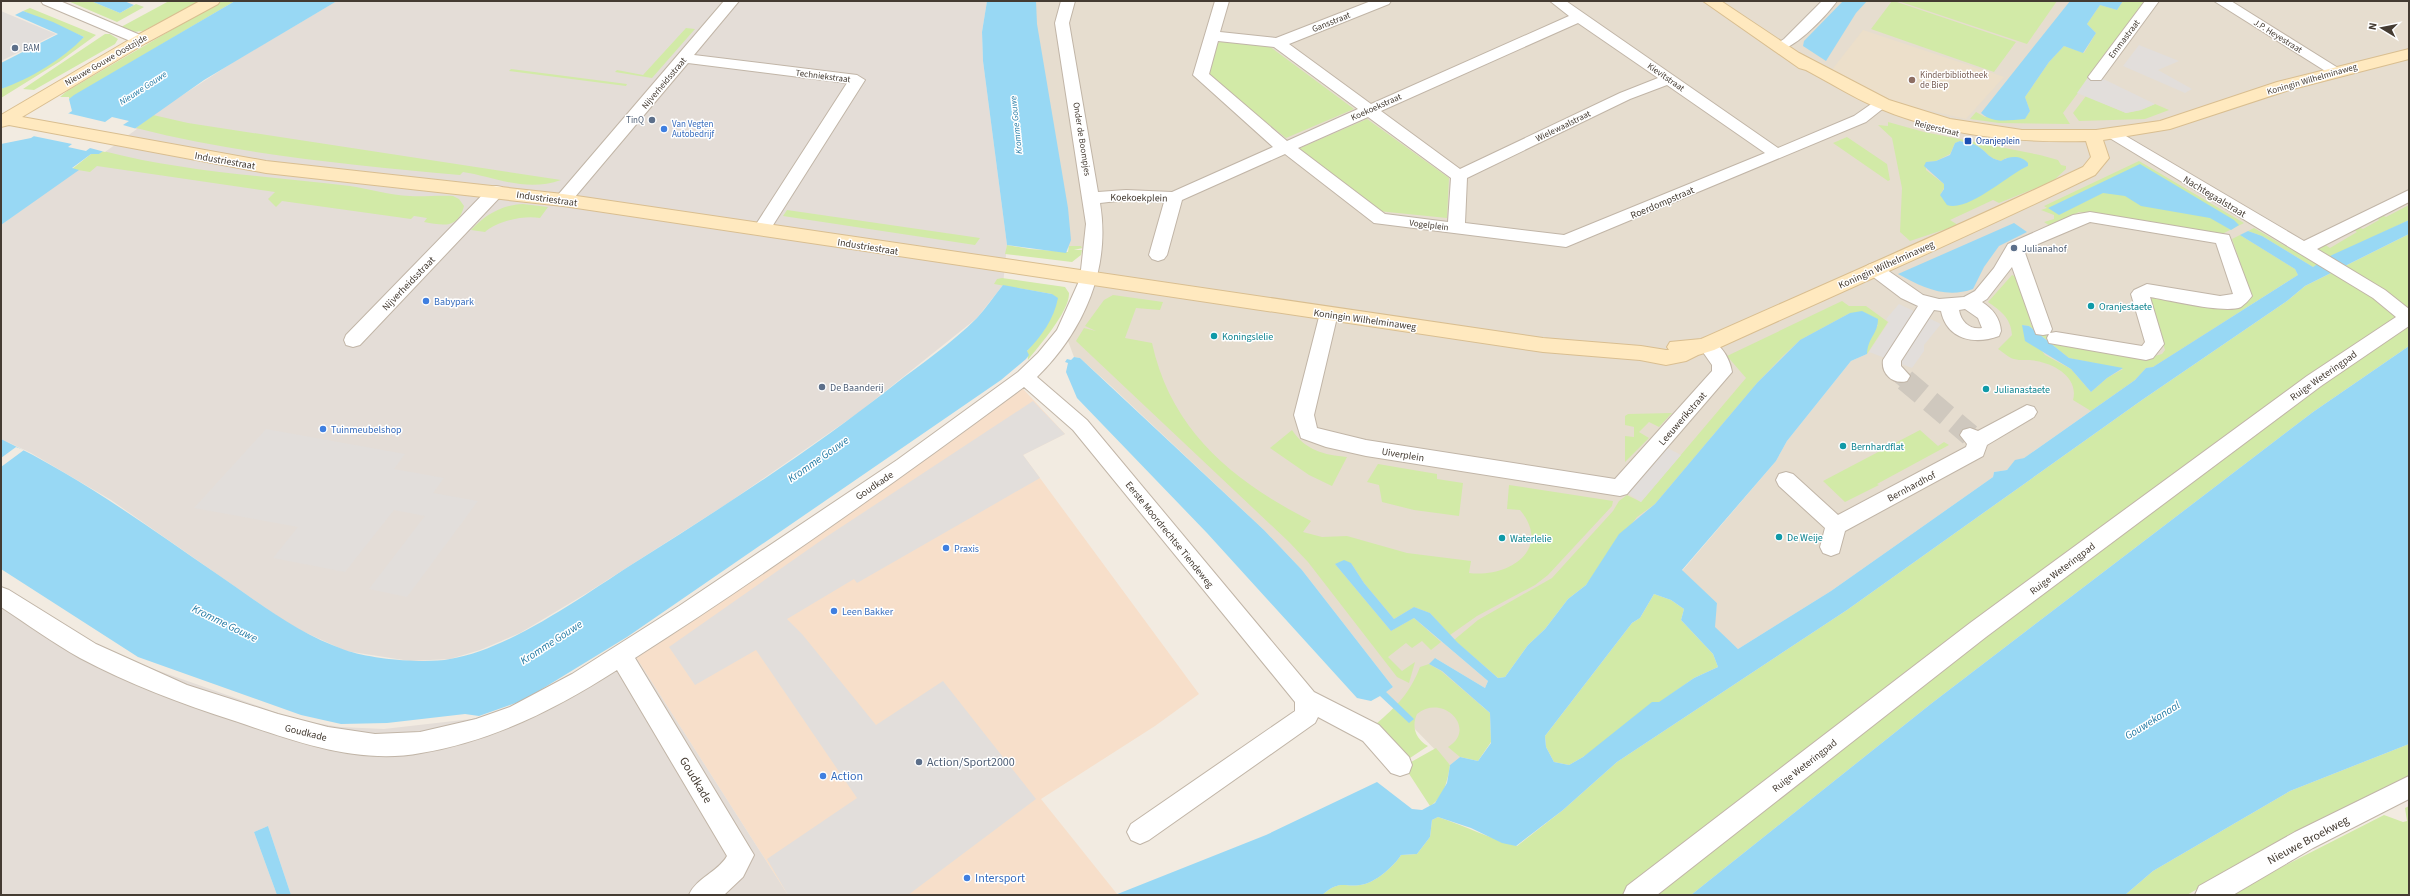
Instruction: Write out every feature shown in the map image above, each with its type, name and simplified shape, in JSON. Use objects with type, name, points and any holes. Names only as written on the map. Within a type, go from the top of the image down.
[{"type":"main road","name":"Nieuwe Gouwe Oostzijde","points":[[3,120],[140,40],[212,1]]},
{"type":"main road","name":"Reigerstraat","points":[[1710,1],[1848,94],[1879,106],[1906,120],[1977,137],[2034,143],[2085,140]]},
{"type":"main road","name":"Koningin Wilhelminaweg","points":[[2085,140],[2172,131],[2217,109],[2283,86],[2335,71],[2409,54]]},
{"type":"main road","name":"Industriestraat","points":[[3,120],[49,125],[121,141],[266,167],[496,191],[563,200],[1089,279]]},
{"type":"main road","name":"Koningin Wilhelminaweg","points":[[1089,279],[1543,345],[1589,350],[1641,353],[1655,358],[1682,356],[1874,269],[1971,228],[2089,171],[2100,158],[2085,140]]},
{"type":"street","points":[[48,1],[140,40]]},
{"type":"street","name":"Nijverheidsstraat","points":[[563,200],[732,1]]},
{"type":"street","name":"Onder de Boompjes","points":[[1068,1],[1062,23],[1092,198],[1095,224],[1089,279]]},
{"type":"street","points":[[1222,1],[1213,36],[1278,43],[1367,111],[1459,176]]},
{"type":"street","name":"Gansstraat","points":[[1278,43],[1384,1]]},
{"type":"street","name":"Kievitstraat","points":[[1557,1],[1775,154]]},
{"type":"street","points":[[1779,47],[1789,42],[1830,1]]},
{"type":"street","name":"Emmastraat","points":[[2096,77],[2152,1]]},
{"type":"street","name":"J.P. Heyestraat","points":[[2221,1],[2335,71]]},
{"type":"street","name":"Koekoekstraat","points":[[1174,198],[1579,17]]},
{"type":"street","name":"Vogelplein","points":[[1213,36],[1201,75],[1286,147],[1380,220],[1456,228],[1459,176]]},
{"type":"street","name":"Techniekstraat","points":[[685,58],[857,80],[762,229]]},
{"type":"street","name":"Wielewaalstraat","points":[[1459,176],[1625,96],[1669,79]]},
{"type":"street","name":"Roerdompstraat","points":[[1456,228],[1566,241],[1860,119],[1879,106]]},
{"type":"street","name":"Nachtegaalstraat","points":[[2119,137],[2310,253]]},
{"type":"street","name":"Nijverheidsstraat","points":[[353,340],[496,191]]},
{"type":"street","name":"Koekoekplein","points":[[1092,198],[1126,195],[1174,198],[1158,255]]},
{"type":"street","points":[[2310,253],[2409,195]]},
{"type":"street","points":[[1874,269],[1916,300],[1948,307],[1968,302],[1981,294],[2001,271],[2014,248],[2079,219],[2090,217],[2222,239],[2242,296],[2235,302],[2220,302],[2147,290],[2140,294],[2155,344],[2146,353],[2049,334],[2014,248]]},
{"type":"street","name":"Ruige Weteringpad","points":[[1636,895],[1978,630],[2309,385],[2408,318],[2379,294],[2310,253]]},
{"type":"street","name":"Goudkade","points":[[1,596],[88,651],[181,693],[278,725],[328,738],[375,745],[420,743],[476,730],[518,714],[580,681],[621,656],[897,469],[1025,377],[1045,358],[1065,333],[1089,279]]},
{"type":"street","points":[[1948,307],[1954,324],[1963,331],[1974,335],[1984,336],[1992,331],[1992,322],[1986,313],[1968,302]]},
{"type":"street","points":[[1900,376],[1891,368],[1892,360],[1929,304]]},
{"type":"street","name":"Uiverplein","points":[[1329,313],[1304,415],[1308,433],[1326,440],[1366,448],[1620,488]]},
{"type":"street","name":"Leeuwerikstraat","points":[[1620,488],[1722,372],[1721,364],[1699,347]]},
{"type":"street","name":"Eerste Moordrechtse Tiendeweg","points":[[1025,377],[1080,425],[1306,699],[1372,733],[1400,765]]},
{"type":"street","name":"Bernhardhof","points":[[1836,526],[1976,451],[1973,438],[2027,412]]},
{"type":"street","points":[[1786,480],[1836,526],[1831,548]]},
{"type":"street","name":"Goudkade","points":[[621,656],[741,855],[737,866],[727,878],[702,895]]},
{"type":"street","points":[[1140,832],[1307,716],[1306,699]]},
{"type":"street","name":"Nieuwe Broekweg","points":[[2208,895],[2304,840],[2409,787]]},
{"type":"shaded area","points":[[337,1],[987,1],[982,32],[983,61],[1007,245],[1003,285],[977,318],[858,413],[728,503],[587,593],[520,633],[480,650],[450,659],[410,661],[346,651],[302,631],[283,620],[111,500],[31,453],[1,439],[1,225],[161,109],[235,61]]},
{"type":"shaded area","points":[[1012,1],[2409,1],[2409,220],[2286,282],[2135,380],[2024,458],[2015,461],[2007,470],[1994,472],[1993,477],[1831,591],[1738,649],[1714,627],[1717,603],[1682,571],[1776,461],[1787,441],[1851,361],[1867,354],[1867,341],[1619,534],[1457,642],[1414,618],[1488,681],[1485,688],[1435,658],[1480,702],[1460,757],[1450,765],[1409,723],[1414,719],[1385,692],[1393,687],[1302,570],[1264,530],[1111,386],[1080,358],[1074,357],[1065,333],[1092,249],[1041,246]]},
{"type":"shaded area","name":"BAM","points":[[1,11],[8,14],[56,34],[1,61]]},
{"type":"shaded area","points":[[1863,30],[2004,77],[1966,119],[1906,105],[1882,96],[1831,71]]},
{"type":"shaded area","points":[[2139,45],[2179,61],[2158,70],[2192,89],[2185,93],[2123,66]]},
{"type":"shaded area","points":[[2091,73],[2155,104],[2141,110],[2126,113],[2077,93]]},
{"type":"shaded area","points":[[1899,304],[1941,324],[1924,345],[1924,351],[1912,368],[1869,352],[1889,322],[1886,319]]},
{"type":"shaded area","points":[[1013,378],[1065,434],[1023,455],[1199,694],[1155,726],[1041,799],[1117,894],[788,895],[630,648]]},
{"type":"shaded area","name":"Action/Sport2000","points":[[1033,401],[1065,434],[1023,455],[1040,478],[857,583],[854,579],[787,619],[802,634],[876,725],[943,681],[1036,799],[908,895],[788,895],[767,859],[857,798],[756,650],[695,685],[669,647],[826,537]]},
{"type":"shaded area","points":[[266,429],[405,454],[394,469],[444,478],[433,493],[478,501],[407,597],[369,589],[425,516],[394,510],[345,572],[273,558],[298,527],[194,508]]},
{"type":"shaded area","points":[[1660,444],[1681,455],[1641,502],[1620,488]]},
{"type":"shaded area","points":[[1,586],[111,654],[298,720],[340,727],[384,729],[480,718],[524,703],[630,648],[788,895],[291,895],[268,826],[254,832],[277,895],[1,895]]},
{"type":"green space","points":[[68,1],[91,1],[120,13],[136,4],[144,7],[117,22]]},
{"type":"green space","points":[[169,1],[203,1],[143,31],[133,32],[121,27]]},
{"type":"green space","points":[[221,1],[235,1],[69,99],[69,97],[60,97],[67,91]]},
{"type":"green space","points":[[1892,1],[2016,42],[1994,72],[1871,29]]},
{"type":"green space","points":[[1898,1],[2057,1],[2027,44]]},
{"type":"green space","points":[[2123,1],[2146,1],[2063,113],[2070,124],[1999,123],[1970,119],[1976,112],[1985,117],[2026,117],[2030,111],[2025,97],[2049,62],[2064,46],[2084,53],[2096,33],[2087,24],[2100,5],[2117,10]]},
{"type":"green space","points":[[30,8],[96,35],[59,62],[1,98],[1,89],[33,74],[84,37],[23,11]]},
{"type":"green space","points":[[686,28],[695,29],[652,78],[615,72],[617,70],[643,75]]},
{"type":"green space","points":[[105,34],[110,34],[118,39],[115,44],[34,90],[23,89]]},
{"type":"green space","points":[[1221,41],[1269,46],[1354,109],[1286,138],[1208,76],[1216,45]]},
{"type":"green space","points":[[511,69],[627,84],[626,86],[509,71]]},
{"type":"green space","points":[[2086,96],[2126,113],[2141,110],[2155,104],[2169,110],[2145,119],[2079,121],[2073,113]]},
{"type":"green space","points":[[153,115],[188,123],[561,180],[548,184],[522,184],[463,172],[460,175],[297,158],[216,145],[136,128]]},
{"type":"green space","points":[[1367,119],[1449,178],[1447,218],[1378,211],[1298,149]]},
{"type":"green space","points":[[1888,122],[1924,132],[2040,155],[2058,160],[2061,165],[2066,166],[2066,169],[2053,181],[1999,203],[1993,200],[1950,220],[1958,225],[1910,241],[1900,232],[1902,188],[1892,138],[1878,125],[1888,126]],"holes":[[[1960,141],[1977,146],[1997,160],[2001,161],[2006,158],[2028,166],[1940,195],[1944,188],[1944,184],[1926,170],[1926,162],[1936,161],[1950,154],[1955,143]]]},
{"type":"green space","points":[[1847,137],[1887,164],[1890,180],[1888,181],[1833,143]]},
{"type":"green space","points":[[103,151],[164,164],[226,173],[350,186],[395,194],[415,196],[453,196],[459,199],[464,206],[458,219],[443,225],[424,222],[427,218],[414,216],[411,219],[282,201],[276,207],[268,199],[275,192],[97,166],[90,172],[72,169],[91,154],[99,154]]},
{"type":"green space","points":[[2139,161],[2244,223],[2220,235],[2079,212],[2050,226],[2044,222],[2054,219],[2054,215],[2041,210],[2047,208],[2044,206]]},
{"type":"green space","points":[[523,204],[548,207],[540,218],[526,217],[503,222],[485,232],[471,230],[488,215],[494,212],[508,206]]},
{"type":"green space","points":[[2409,205],[2409,220],[2327,259],[2320,256],[2318,248],[2324,244],[2330,248],[2357,232],[2352,229],[2356,226],[2363,229],[2379,220],[2375,216],[2379,214],[2386,217]]},
{"type":"green space","points":[[787,210],[980,238],[975,245],[783,216]]},
{"type":"green space","points":[[2254,228],[2285,246],[2289,245],[2322,263],[2313,267],[2262,236],[2248,231]]},
{"type":"green space","points":[[2409,234],[2409,346],[2313,412],[1932,703],[1691,895],[1322,895],[1339,885],[1358,885],[1375,880],[1395,863],[1401,855],[1417,854],[1430,837],[1432,820],[1438,817],[1517,846],[1563,810],[1617,762],[1847,610],[2142,400],[2287,301],[2305,286]]},
{"type":"green space","points":[[2240,235],[2295,269],[2298,275],[2153,367],[2146,368],[2135,380],[2091,411],[2073,400],[2074,392],[2072,385],[2064,373],[2058,369],[2051,365],[2033,360],[2019,360],[2012,358],[1998,349],[2012,335],[2010,324],[1997,309],[1988,302],[2012,275],[2024,281],[2031,325],[2052,339],[2147,358],[2162,354],[2165,350],[2150,299],[2159,296],[2194,304],[2220,307],[2233,306],[2243,303],[2252,297],[2232,239]],"holes":[[[2022,325],[2029,326],[2069,358],[2123,369],[2107,378],[2091,392],[2071,369],[2045,355]]]},
{"type":"green space","points":[[1007,245],[1030,249],[1068,252],[1069,246],[1081,246],[1082,248],[1074,250],[1082,250],[1081,255],[1072,262],[1005,254]]},
{"type":"green space","points":[[1002,278],[1065,287],[1069,293],[1065,309],[1028,360],[1027,351],[1044,330],[1053,313],[1052,294],[994,284],[997,279]]},
{"type":"green space","points":[[1113,295],[1163,302],[1160,310],[1136,308],[1125,338],[1152,343],[1161,374],[1174,402],[1190,428],[1232,471],[1256,489],[1311,521],[1303,532],[1322,537],[1347,536],[1407,553],[1471,561],[1469,573],[1484,573],[1498,571],[1511,566],[1522,558],[1529,549],[1531,537],[1529,524],[1520,510],[1507,509],[1509,485],[1613,501],[1612,506],[1548,575],[1535,585],[1477,616],[1450,635],[1430,613],[1414,607],[1394,619],[1364,583],[1351,563],[1335,564],[1391,631],[1414,618],[1441,642],[1431,650],[1422,641],[1412,648],[1406,643],[1388,657],[1402,671],[1415,662],[1409,683],[1397,677],[1308,562],[1289,542],[1076,341],[1084,328],[1096,331],[1085,326],[1104,300]]},
{"type":"green space","points":[[1842,301],[1849,306],[1866,306],[1888,322],[1867,354],[1867,341],[1878,325],[1850,313],[1800,340],[1757,383],[1655,504],[1637,517],[1586,585],[1568,599],[1545,629],[1528,645],[1505,677],[1498,678],[1454,640],[1478,620],[1552,578],[1613,511],[1619,501],[1627,495],[1641,502],[1746,378],[1727,356]]},
{"type":"green space","points":[[1672,413],[1659,427],[1649,422],[1639,432],[1649,438],[1625,462],[1625,436],[1634,437],[1634,427],[1625,425],[1625,416],[1628,414]]},
{"type":"green space","points":[[1292,430],[1297,437],[1309,447],[1323,453],[1347,457],[1332,486],[1309,475],[1270,448]]},
{"type":"green space","points":[[1920,430],[1938,446],[1944,442],[1949,445],[1877,484],[1879,485],[1845,502],[1823,481]]},
{"type":"green space","points":[[1378,464],[1437,474],[1437,479],[1463,483],[1459,516],[1414,510],[1382,502],[1379,485],[1367,482]]},
{"type":"green space","points":[[1654,594],[1671,600],[1684,609],[1681,620],[1713,654],[1718,667],[1694,678],[1583,757],[1569,765],[1554,762],[1546,747],[1545,736],[1632,623],[1640,618]]},
{"type":"green space","points":[[1429,664],[1441,671],[1490,713],[1491,742],[1478,761],[1460,757],[1448,747],[1456,740],[1459,731],[1458,723],[1454,716],[1446,710],[1437,708],[1427,709],[1417,714],[1414,724],[1416,732],[1420,740],[1428,746],[1410,758],[1405,752],[1400,754],[1376,724],[1407,692],[1420,667]]},
{"type":"green space","points":[[2409,744],[2409,787],[2228,871],[2187,895],[2125,895],[2153,871],[2290,791]]},
{"type":"green space","points":[[1436,748],[1450,765],[1442,793],[1435,803],[1430,806],[1404,766]]},
{"type":"green space","points":[[2409,806],[2409,895],[2232,895],[2272,872],[2384,815],[2403,822],[2407,821],[2405,808]]},
{"type":"water","points":[[91,1],[124,1],[134,5],[120,13]]},
{"type":"water","name":"Nieuwe Gouwe","points":[[235,1],[337,1],[204,80],[99,154],[91,154],[72,168],[79,170],[1,225],[1,144],[31,138],[72,111],[69,99],[74,95]]},
{"type":"water","name":"Kromme Gouwe","points":[[987,1],[1036,1],[1037,24],[1068,208],[1071,240],[1066,253],[1007,245],[983,61],[982,32]]},
{"type":"water","points":[[1843,1],[1867,1],[1856,13],[1826,61],[1803,46],[1804,41]]},
{"type":"water","points":[[2070,1],[2123,1],[2117,10],[2100,5],[2087,24],[2096,33],[2083,53],[2064,46],[2049,62],[2025,97],[2030,111],[2025,119],[1996,120],[1991,119],[1981,113]]},
{"type":"water","points":[[23,11],[53,22],[84,37],[46,68],[1,89],[1,63],[58,34],[15,15]]},
{"type":"water","points":[[1960,141],[1977,146],[1997,160],[2001,161],[2015,157],[2025,160],[2028,163],[2028,166],[1977,198],[1956,206],[1947,205],[1940,195],[1944,189],[1944,184],[1924,166],[1926,162],[1936,161],[1950,155],[1955,143]]},
{"type":"water","points":[[2140,164],[2234,220],[2239,225],[2231,230],[2210,218],[2141,206],[2125,196],[2103,193],[2059,215],[2048,208]]},
{"type":"water","points":[[2409,220],[2409,234],[2305,286],[2287,301],[2142,400],[1847,610],[1617,762],[1563,810],[1516,846],[1502,843],[1471,828],[1438,817],[1432,820],[1430,837],[1417,854],[1401,855],[1395,863],[1375,880],[1358,885],[1339,885],[1322,895],[1115,895],[1266,835],[1377,782],[1412,809],[1422,810],[1435,803],[1447,783],[1450,765],[1460,757],[1478,761],[1491,743],[1490,713],[1442,671],[1429,664],[1435,658],[1485,688],[1488,681],[1414,618],[1391,631],[1335,564],[1344,560],[1351,563],[1364,583],[1394,619],[1414,607],[1430,613],[1457,642],[1498,678],[1505,677],[1528,645],[1545,629],[1568,599],[1586,585],[1619,534],[1655,504],[1757,383],[1800,340],[1850,313],[1862,311],[1878,319],[1878,324],[1869,343],[1867,354],[1851,361],[1787,441],[1776,461],[1682,570],[1717,603],[1715,627],[1738,649],[1831,591],[1993,477],[1994,472],[2007,470],[2015,460],[2024,458],[2135,380],[2146,368],[2153,367],[2298,275],[2295,269],[2240,235],[2248,231],[2262,236],[2313,267],[2332,255]],"holes":[[[1654,594],[1671,600],[1684,609],[1681,620],[1713,654],[1718,667],[1694,678],[1659,702],[1652,702],[1583,757],[1569,765],[1554,762],[1546,747],[1545,736],[1632,623],[1640,618]]]},
{"type":"water","points":[[2014,223],[2027,232],[1999,246],[1984,267],[1973,289],[1953,293],[1943,292],[1925,287],[1898,274]]},
{"type":"water","name":"Kromme Gouwe","points":[[1003,285],[1052,294],[1058,298],[1056,306],[1046,327],[1027,351],[1029,355],[1001,380],[627,637],[524,700],[479,716],[465,714],[387,723],[341,724],[301,715],[138,657],[1,569],[1,439],[30,453],[85,485],[263,606],[295,626],[328,643],[345,650],[368,656],[397,660],[426,661],[450,659],[474,653],[499,644],[548,618],[801,454],[863,409],[957,336],[977,318]]},
{"type":"water","points":[[2022,325],[2029,326],[2069,358],[2123,368],[2107,378],[2091,392],[2071,369],[2025,341]]},
{"type":"water","name":"Gouwekanaal","points":[[2409,346],[2409,744],[2290,791],[2153,871],[2125,895],[1691,895],[1932,703],[2313,412]]},
{"type":"water","points":[[1074,357],[1080,358],[1264,530],[1302,570],[1393,687],[1386,692],[1414,719],[1409,723],[1380,696],[1371,701],[1357,698],[1207,533],[1077,398],[1066,372],[1068,363],[1065,362],[1067,359],[1071,360]]},
{"type":"water","points":[[268,826],[291,895],[277,895],[254,832]]},
{"type":"pier","points":[[67,113],[105,122],[112,117],[129,121],[123,125],[137,129],[105,152],[90,148],[86,151],[68,147],[72,144],[33,136]]},
{"type":"pier","points":[[16,447],[24,450],[1,467],[1,458]]},
{"type":"tunnel","points":[[1900,376],[1906,381]]},
{"type":"tunnel","points":[[1905,380],[1970,435]]},
{"type":"place","name":"BAM","points":[[15,48]]},
{"type":"place","name":"Kinderbibliotheek de Biep","points":[[1912,80]]},
{"type":"place","name":"TinQ","points":[[652,120]]},
{"type":"place","name":"Van Vegten Autobedrijf","points":[[664,129]]},
{"type":"place","name":"Oranjeplein","points":[[1968,141]]},
{"type":"place","name":"Julianahof","points":[[2014,248]]},
{"type":"place","name":"Babypark","points":[[426,301]]},
{"type":"place","name":"Oranjestaete","points":[[2091,306]]},
{"type":"place","name":"Koningslelie","points":[[1214,336]]},
{"type":"place","name":"De Baanderij","points":[[822,387]]},
{"type":"place","name":"Julianastaete","points":[[1986,389]]},
{"type":"place","name":"Tuinmeubelshop","points":[[323,429]]},
{"type":"place","name":"Bernhardflat","points":[[1843,446]]},
{"type":"place","name":"De Weije","points":[[1779,537]]},
{"type":"place","name":"Waterlelie","points":[[1502,538]]},
{"type":"place","name":"Praxis","points":[[946,548]]},
{"type":"place","name":"Leen Bakker","points":[[834,611]]},
{"type":"place","name":"Action/Sport2000","points":[[919,762]]},
{"type":"place","name":"Action","points":[[823,776]]},
{"type":"place","name":"Intersport","points":[[967,878]]}]
